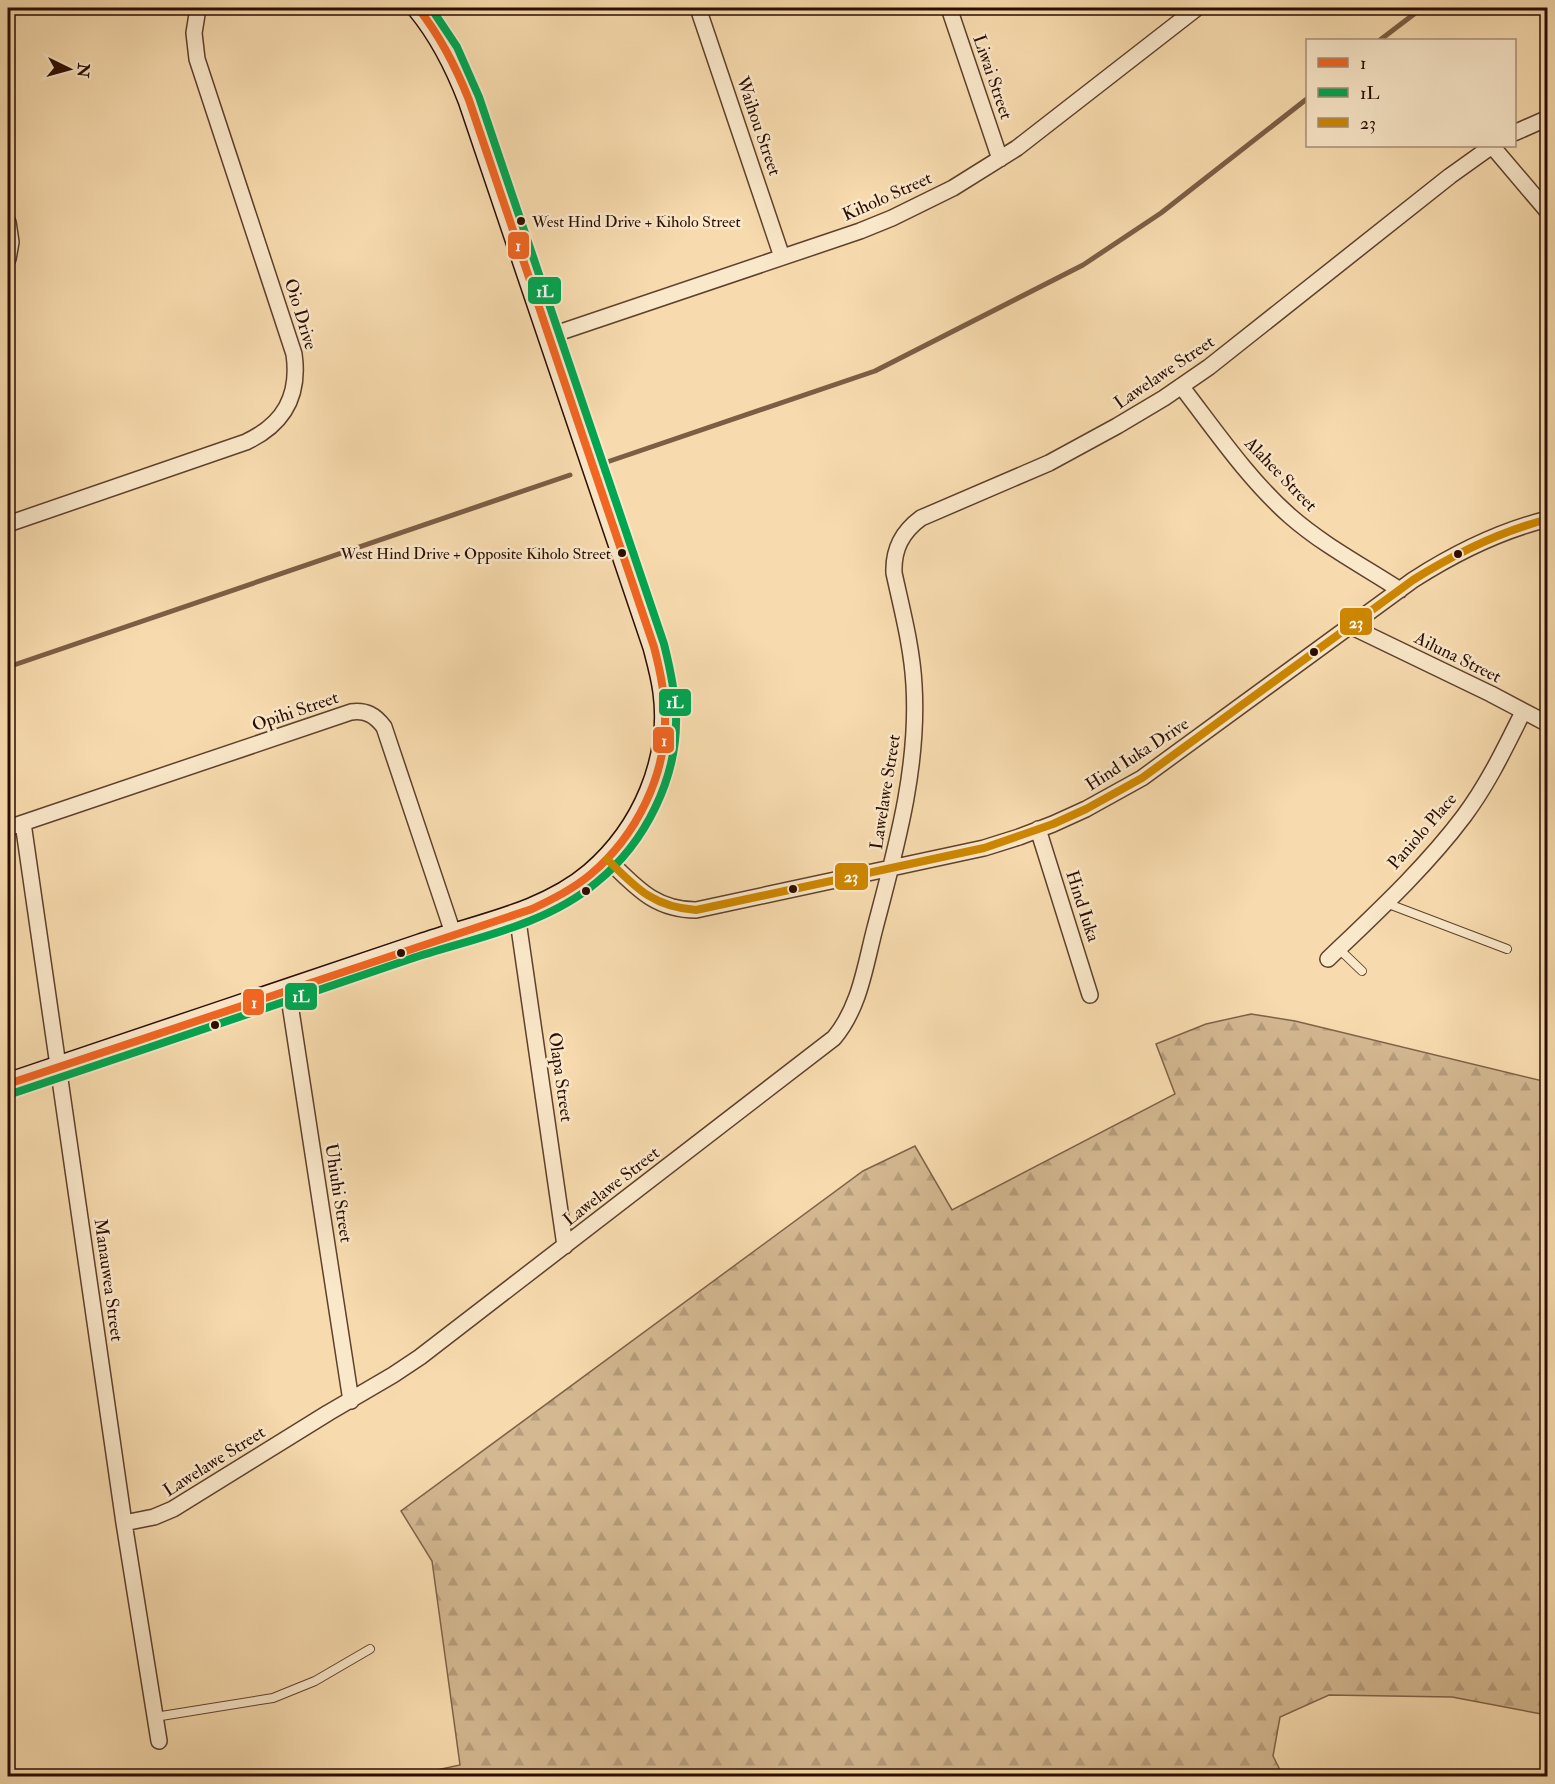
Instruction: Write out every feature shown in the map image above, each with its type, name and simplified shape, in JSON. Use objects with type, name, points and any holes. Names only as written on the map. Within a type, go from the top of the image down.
[{"type":"street","name":"Oio Drive","points":[[8,524],[246,442],[276,422],[291,397],[296,378],[294,354],[197,59],[194,33],[198,8]]},
{"type":"street","points":[[8,1084],[288,991],[453,933],[517,914],[552,899],[590,875],[607,859],[634,824],[654,784],[660,762],[666,716],[664,693],[654,647],[461,78],[440,36],[418,8]]},
{"type":"street","name":"Waihou Street","points":[[698,8],[782,257]]},
{"type":"street","name":"Liwai Street","points":[[948,8],[1000,159]]},
{"type":"street","name":"Kiholo Street","points":[[549,336],[892,219],[953,188],[1000,159],[1040,131],[1197,8]]},
{"type":"street","points":[[1516,133],[1548,118]]},
{"type":"street","name":"Lawelawe Street","points":[[124,1523],[154,1517],[173,1509],[351,1401],[429,1350],[825,1045],[841,1029],[848,1020],[857,998],[891,868],[910,779],[915,719],[914,685],[911,650],[894,573],[895,553],[904,534],[921,518],[1014,479],[1083,445],[1181,386],[1209,367],[1450,176],[1491,147]]},
{"type":"street","points":[[1493,147],[1548,212]]},
{"type":"street","points":[[8,222],[11,242],[8,259]]},
{"type":"street","name":"Alahee Street","points":[[1181,386],[1229,449],[1288,514],[1310,533],[1400,590]]},
{"type":"street","name":"Hind Iuka Drive","points":[[607,859],[649,898],[683,910],[709,908],[984,848],[1038,830],[1086,809],[1142,778],[1441,562],[1499,534],[1548,519]]},
{"type":"street","name":"Ailuna Street","points":[[1350,626],[1548,724]]},
{"type":"street","name":"Opihi Street","points":[[8,828],[351,712],[366,712],[379,720],[384,727],[453,933]]},
{"type":"street","name":"Paniolo Place","points":[[1334,954],[1443,842],[1465,814],[1499,760],[1523,712]]},
{"type":"street","name":"Manauwea Street","points":[[23,823],[124,1523],[159,1741]]},
{"type":"street","name":"Hind Iuka","points":[[1038,830],[1090,995]]},
{"type":"street","name":"Olapa Street","points":[[517,914],[565,1246]]},
{"type":"street","name":"Uhiuhi Street","points":[[288,991],[351,1401]]},
{"type":"lane","points":[[1384,903],[1507,949]]},
{"type":"lane","points":[[1334,954],[1362,971]]},
{"type":"lane","points":[[155,1717],[273,1698],[315,1681],[370,1649]]},
{"type":"green space","points":[[1251,1014],[1295,1021],[1547,1082],[1547,1715],[1452,1697],[1329,1695],[1280,1717],[1273,1756],[1283,1776],[409,1776],[460,1765],[432,1561],[401,1511],[863,1171],[915,1146],[952,1210],[1175,1094],[1156,1044],[1206,1024]]},
{"type":"waterway","points":[[1381,39],[1422,8]]},
{"type":"waterway","points":[[607,462],[875,371],[1083,265],[1161,213],[1306,100]]},
{"type":"waterway","points":[[8,667],[570,475]]},
{"type":"transit line","name":"1","points":[[8,1084],[532,909],[591,874],[622,842],[646,803],[661,760],[664,738],[664,698],[654,647],[469,100],[447,52],[418,8]]},
{"type":"transit line","name":"1L","points":[[11,1094],[410,959],[508,929],[555,910],[597,882],[630,848],[644,829],[665,785],[675,739],[676,715],[675,697],[664,644],[479,97],[457,47],[431,8]]},
{"type":"transit line","name":"23","points":[[607,859],[646,894],[668,905],[696,910],[984,848],[1053,824],[1086,809],[1142,778],[1413,580],[1478,544],[1548,519]]},
{"type":"place","name":"West Hind Drive + Kiholo Street","points":[[521,221]]},
{"type":"place","name":"West Hind Drive + Opposite Kiholo Street","points":[[622,553]]}]
